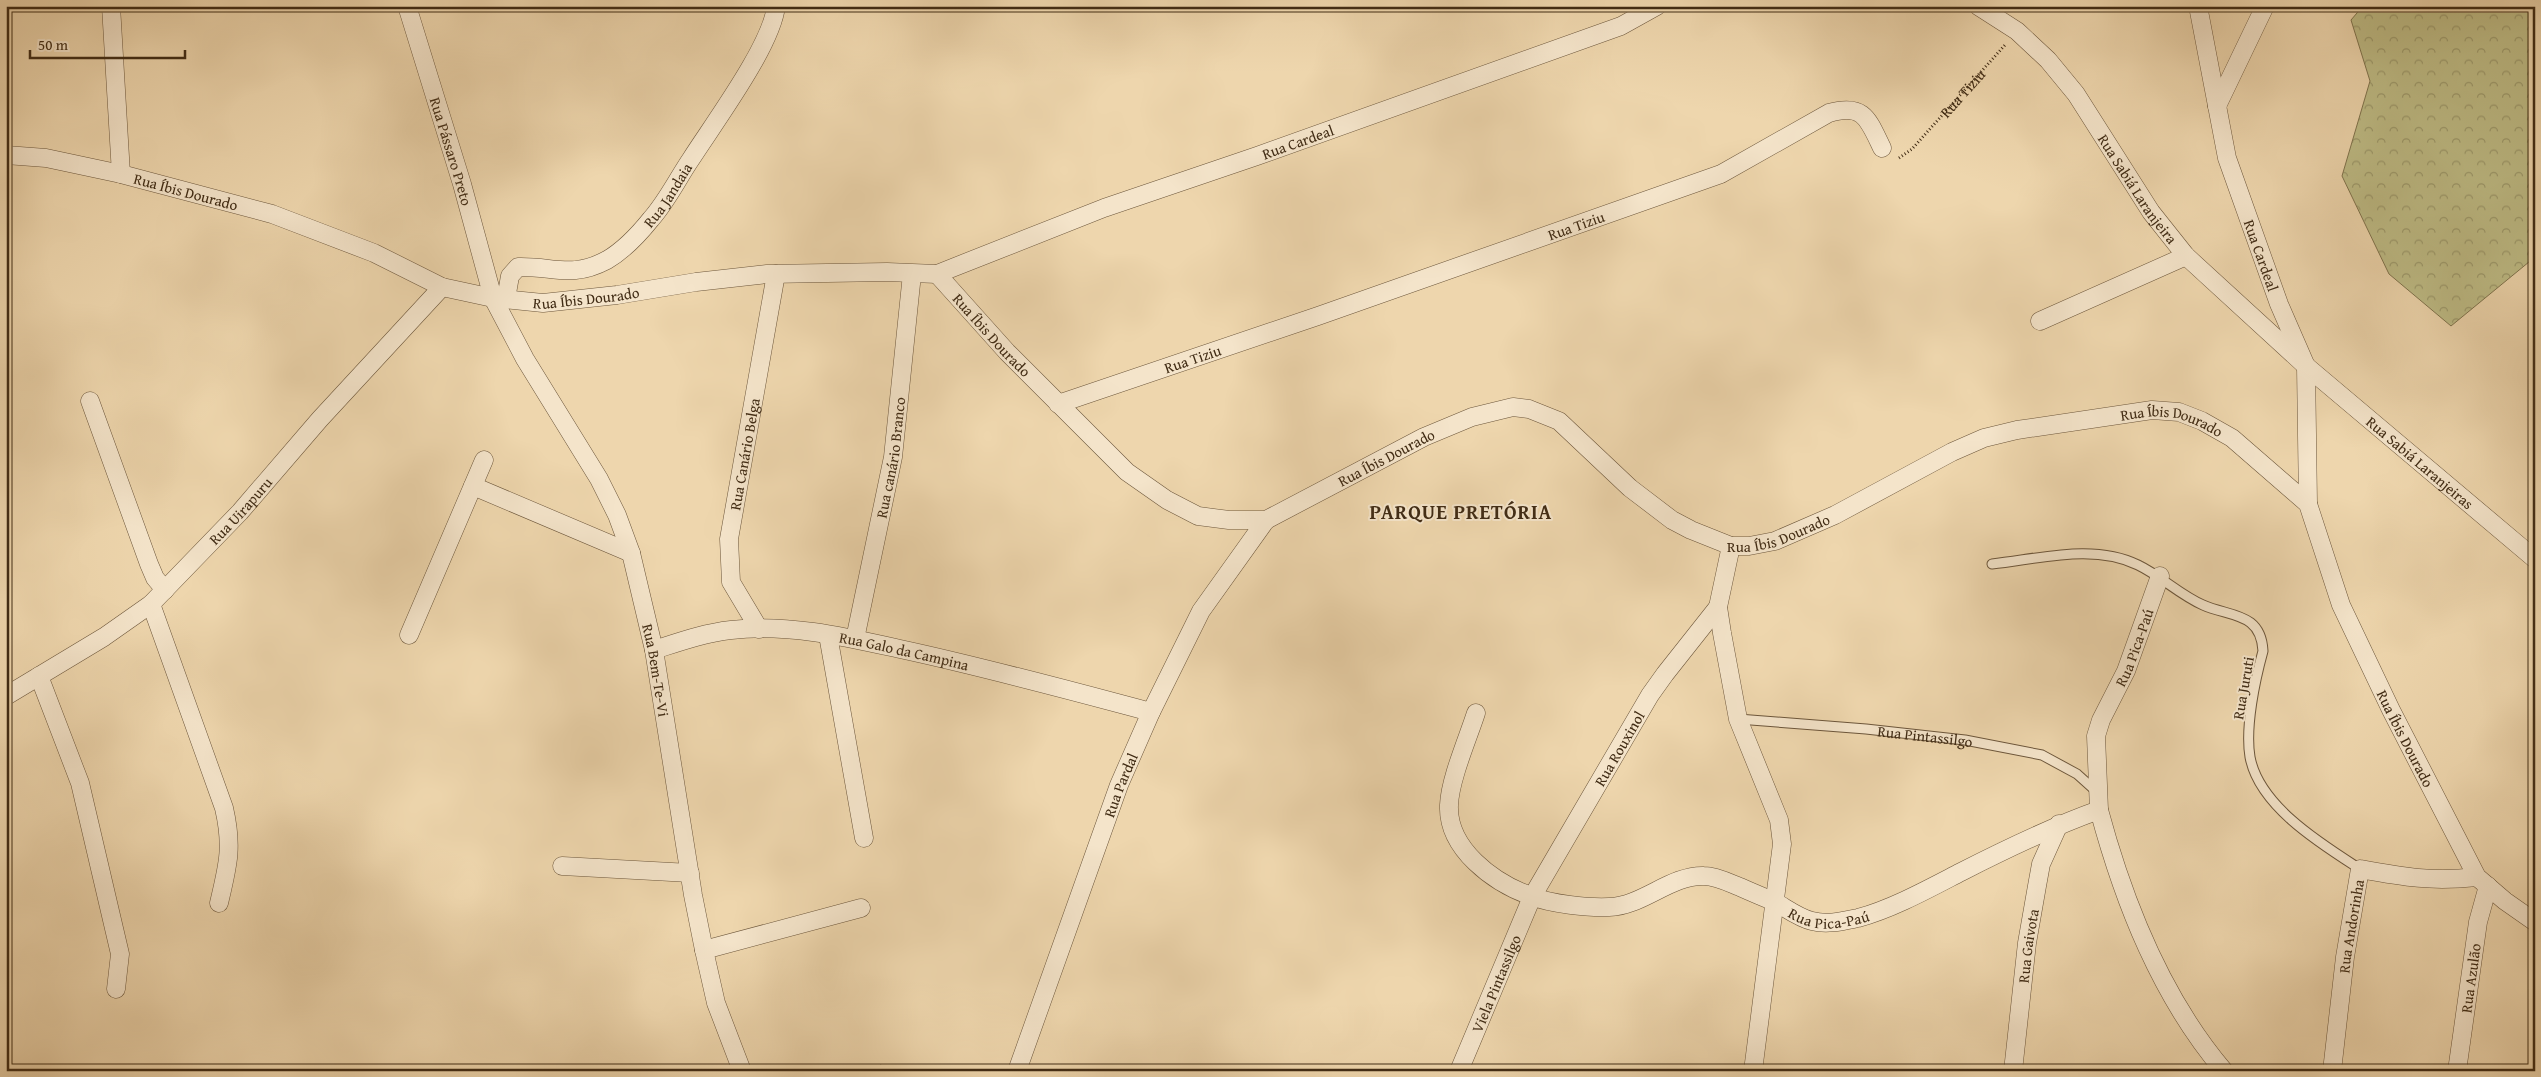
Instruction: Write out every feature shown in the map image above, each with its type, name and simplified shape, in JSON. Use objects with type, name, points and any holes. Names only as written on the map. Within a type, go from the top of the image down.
[{"type":"street","points":[[111,6],[121,174]]},
{"type":"street","name":"Rua Pássaro Preto","points":[[408,6],[499,299]]},
{"type":"street","name":"Rua Jandaia","points":[[499,299],[510,276],[518,267],[531,266],[568,272],[583,269],[608,259],[629,244],[653,218],[761,49],[776,6]]},
{"type":"street","name":"Rua Cardeal","points":[[937,274],[1104,208],[1257,156],[1621,26],[1658,6]]},
{"type":"street","name":"Rua Sabiá Laranjeira","points":[[1978,6],[2017,31],[2048,60],[2076,94],[2151,212],[2186,256],[2306,366]]},
{"type":"street","name":"Rua Cardeal","points":[[2198,6],[2227,158],[2279,304],[2306,366],[2308,504]]},
{"type":"street","points":[[2217,106],[2265,6]]},
{"type":"street","name":"Rua Tiziu","points":[[1058,404],[1355,303],[1721,174],[1829,113],[1844,109],[1855,110],[1868,119],[1882,148]]},
{"type":"street","name":"Rua Íbis Dourado","points":[[6,155],[46,158],[121,174],[272,214],[374,253],[442,287],[499,299],[543,302],[617,295],[696,282],[776,274],[887,272],[937,274],[1007,352],[1127,472],[1167,500],[1198,516],[1229,520],[1266,520],[1424,437],[1472,418],[1513,407],[1529,409],[1559,421],[1630,488],[1672,520],[1731,546],[1749,546],[1775,541],[1795,534],[1836,515],[1952,452],[1984,438],[2017,430],[2152,410],[2179,412],[2202,421],[2232,438],[2308,504],[2341,605],[2391,710],[2482,882],[2535,922]]},
{"type":"street","points":[[2040,321],[2186,256]]},
{"type":"street","name":"Rua Canário Belga","points":[[759,629],[730,582],[728,539],[776,274]]},
{"type":"street","name":"Rua canário Branco","points":[[855,639],[893,456],[912,274]]},
{"type":"street","name":"Rua Uirapuru","points":[[6,696],[104,637],[151,604],[240,512],[327,411],[442,287]]},
{"type":"street","name":"Rua Bem-Te-Vi","points":[[499,299],[526,359],[599,479],[617,515],[631,554],[654,650],[704,950],[716,1003],[742,1071]]},
{"type":"street","name":"Rua Sabiá Laranjeiras","points":[[2306,366],[2535,559]]},
{"type":"street","points":[[90,401],[149,564],[155,578],[165,590]]},
{"type":"street","points":[[409,635],[484,460]]},
{"type":"street","points":[[473,486],[631,554]]},
{"type":"street","name":"Rua Pardal","points":[[1017,1071],[1119,785],[1151,712],[1202,610],[1266,520]]},
{"type":"street","points":[[1731,546],[1718,608],[1738,719],[1779,820],[1782,844],[1753,1071]]},
{"type":"street","name":"Rua Pica-Paú","points":[[1476,713],[1448,805],[1451,822],[1458,841],[1468,854],[1494,877],[1532,897],[1584,906],[1611,907],[1629,902],[1681,880],[1707,876],[1731,883],[1812,921],[1835,922],[1860,917],[1924,891],[2059,824],[2099,810],[2096,736],[2101,720],[2126,671],[2160,576]]},
{"type":"street","points":[[151,604],[224,808],[230,833],[230,856],[219,903]]},
{"type":"street","name":"Rua Rouxinol","points":[[1532,897],[1650,695],[1718,608]]},
{"type":"street","name":"Rua Galo da Campina","points":[[654,650],[705,635],[731,630],[759,629],[828,635],[935,656],[1151,712]]},
{"type":"street","points":[[828,635],[864,838]]},
{"type":"street","points":[[39,676],[80,783],[120,954],[116,989]]},
{"type":"street","points":[[2099,810],[2111,855],[2157,970],[2174,1001],[2224,1071]]},
{"type":"street","name":"Rua Gaivota","points":[[2013,1071],[2028,943],[2041,864],[2059,824]]},
{"type":"street","points":[[562,866],[690,874]]},
{"type":"street","name":"Rua Andorinha","points":[[2332,1071],[2345,957],[2360,869],[2419,880],[2482,882]]},
{"type":"street","name":"Rua Azulão","points":[[2457,1071],[2482,882]]},
{"type":"street","name":"Viela Pintassilgo","points":[[1459,1071],[1532,897]]},
{"type":"street","points":[[704,950],[861,908]]},
{"type":"lane","name":"Rua Juruti","points":[[1992,564],[2087,553],[2109,555],[2136,564],[2160,576],[2191,599],[2203,605],[2242,617],[2252,623],[2259,631],[2263,651],[2250,730],[2250,756],[2255,773],[2274,801],[2302,831],[2360,869]]},
{"type":"lane","name":"Rua Pintassilgo","points":[[1738,719],[1866,729],[1965,740],[2042,755],[2077,774],[2098,792]]},
{"type":"path","name":"Rua Tiziu","points":[[1882,148],[1892,157],[1898,158],[1912,149],[2017,31]]},
{"type":"path","points":[[867,1071],[880,1066],[908,1071]]},
{"type":"green space","points":[[2363,6],[2535,6],[2535,257],[2451,326],[2389,274],[2342,176],[2370,81],[2351,20]]},
{"type":"district","name":"PARQUE PRETÓRIA","points":[[1461,511]]}]
